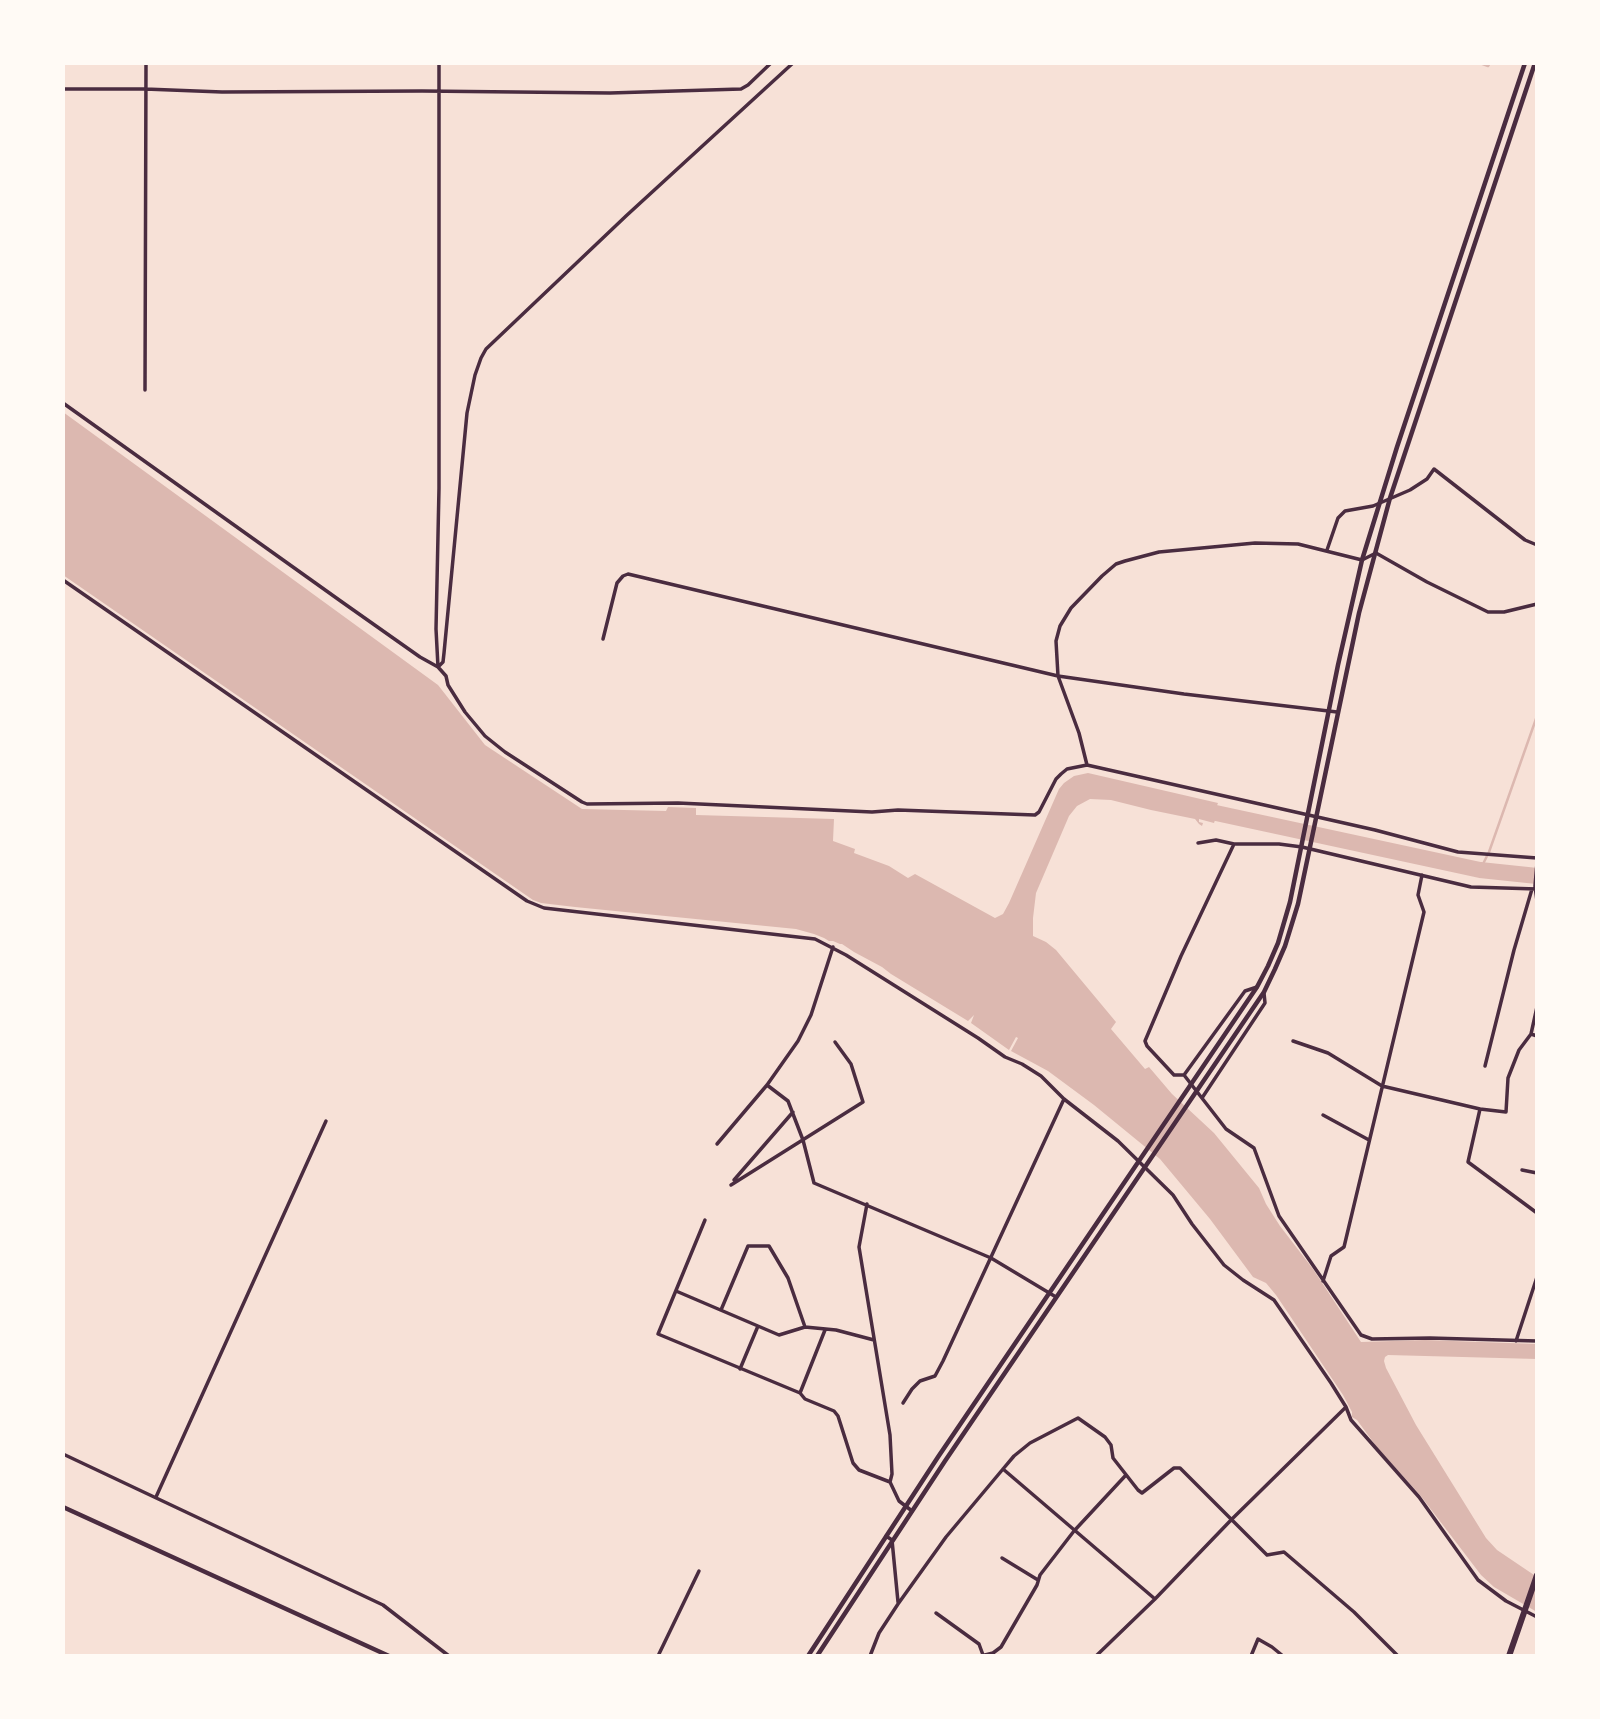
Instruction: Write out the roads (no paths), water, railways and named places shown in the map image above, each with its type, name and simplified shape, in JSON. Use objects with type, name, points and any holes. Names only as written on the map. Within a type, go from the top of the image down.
[{"type":"main road","points":[[1509,1656],[1536,1577]]},
{"type":"street","points":[[145,390],[146,63]]},
{"type":"street","points":[[438,667],[439,63]]},
{"type":"street","points":[[63,89],[610,93],[741,89],[771,63]]},
{"type":"street","points":[[438,667],[443,662],[449,613],[467,413],[475,375],[486,349],[793,63]]},
{"type":"street","points":[[808,1656],[1049,1293],[1257,988],[1268,966],[1285,922],[1362,560],[1525,63]]},
{"type":"street","points":[[817,1656],[892,1540],[1264,992],[1275,970],[1292,925],[1359,613],[1390,498],[1535,63]]},
{"type":"street","points":[[63,403],[420,657],[438,667],[446,676],[448,685],[465,712],[485,736],[505,752],[587,804],[678,803],[872,812],[898,810],[1035,815],[1039,813],[1051,787],[1061,774],[1067,769],[1087,765],[1375,830],[1458,852],[1537,861],[1537,901]]},
{"type":"street","points":[[1327,550],[1338,518],[1345,511],[1373,506],[1410,490],[1427,479],[1434,469],[1525,540],[1537,545]]},
{"type":"street","points":[[1087,765],[1082,740],[1058,676],[1056,641],[1060,626],[1071,608],[1116,564],[1159,552],[1255,543],[1298,544],[1362,560],[1376,553]]},
{"type":"street","points":[[1376,553],[1488,612],[1504,612],[1537,604]]},
{"type":"street","points":[[603,639],[617,583],[628,574],[1058,676],[1338,712]]},
{"type":"street","points":[[63,580],[527,901],[544,908],[811,938],[833,947],[1005,1057],[1041,1076],[1064,1100],[1118,1142],[1173,1195],[1224,1265],[1274,1300],[1331,1383],[1351,1420],[1419,1497],[1478,1580],[1506,1601],[1537,1617]]},
{"type":"street","points":[[1198,843],[1216,840],[1234,844],[1302,847],[1471,887],[1535,888]]},
{"type":"street","points":[[1184,1075],[1174,1075],[1145,1041],[1181,956],[1234,844]]},
{"type":"street","points":[[1324,1281],[1331,1256],[1344,1247],[1424,912],[1418,895],[1422,875]]},
{"type":"street","points":[[1485,1066],[1514,950],[1535,888]]},
{"type":"street","points":[[717,1144],[767,1085],[798,1041],[811,1015],[833,947]]},
{"type":"street","points":[[1184,1075],[1245,992],[1257,988]]},
{"type":"street","points":[[1202,1098],[1265,1003],[1264,992]]},
{"type":"street","points":[[1293,1041],[1328,1053],[1382,1086],[1480,1109],[1506,1112],[1508,1078],[1519,1050],[1531,1034],[1537,1007]]},
{"type":"street","points":[[1531,1034],[1537,1036]]},
{"type":"street","points":[[793,1112],[731,1185],[863,1102],[851,1064],[835,1041]]},
{"type":"street","points":[[1184,1075],[1226,1129],[1254,1148],[1279,1216],[1361,1335],[1372,1339],[1537,1341]]},
{"type":"street","points":[[767,1085],[788,1101],[803,1140],[814,1183],[991,1258],[1056,1297]]},
{"type":"street","points":[[903,1403],[920,1381],[935,1376],[1064,1100]]},
{"type":"street","points":[[1480,1109],[1468,1162],[1537,1213]]},
{"type":"street","points":[[1323,1115],[1369,1140]]},
{"type":"street","points":[[156,1497],[326,1121]]},
{"type":"street","points":[[1522,1170],[1537,1173]]},
{"type":"street","points":[[867,1205],[859,1247],[890,1434],[890,1482],[899,1502],[912,1511]]},
{"type":"street","points":[[705,1220],[658,1334],[800,1393],[805,1399],[834,1411],[853,1463],[859,1470],[890,1482]]},
{"type":"street","points":[[721,1310],[748,1246],[769,1246],[788,1278],[805,1327]]},
{"type":"street","points":[[1516,1341],[1537,1277]]},
{"type":"street","points":[[676,1291],[779,1335],[805,1327],[836,1330],[874,1340]]},
{"type":"street","points":[[740,1369],[758,1326]]},
{"type":"street","points":[[800,1393],[825,1329]]},
{"type":"street","points":[[1097,1655],[1346,1407]]},
{"type":"street","points":[[870,1656],[879,1633],[946,1537],[1014,1456],[1030,1443],[1078,1418],[1105,1437],[1111,1445],[1113,1458],[1142,1493],[1174,1468],[1180,1468],[1267,1555],[1284,1552],[1354,1612],[1398,1656]]},
{"type":"street","points":[[63,1454],[383,1605],[449,1656]]},
{"type":"street","points":[[1003,1469],[1156,1599]]},
{"type":"street","points":[[936,1613],[979,1644],[982,1656],[993,1653],[1001,1647],[1040,1575],[1074,1531],[1126,1475]]},
{"type":"street","points":[[63,1507],[389,1656]]},
{"type":"street","points":[[886,1536],[892,1540]]},
{"type":"street","points":[[892,1540],[898,1604]]},
{"type":"street","points":[[1002,1558],[1038,1580]]},
{"type":"street","points":[[658,1656],[699,1571]]},
{"type":"street","points":[[1251,1656],[1258,1639],[1283,1656]]},
{"type":"waterway","points":[[1480,63],[1488,66],[1490,63]]},
{"type":"waterway","points":[[1480,870],[1489,852],[1537,716]]},
{"type":"waterway","points":[[1202,810],[1480,870],[1537,876]]}]
